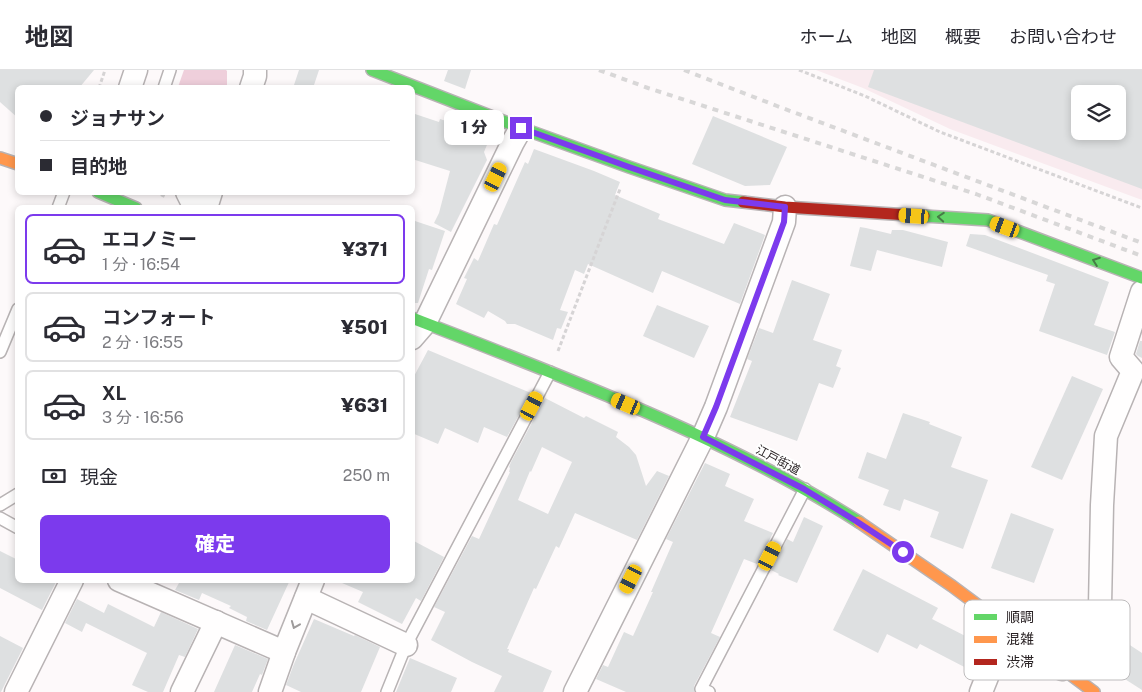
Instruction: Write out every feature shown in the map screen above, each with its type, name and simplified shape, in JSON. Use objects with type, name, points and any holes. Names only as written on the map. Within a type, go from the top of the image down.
[{"type":"street","points":[[131,85],[136,70]]},
{"type":"street","points":[[252,85],[255,70]]},
{"type":"street","points":[[372,70],[411,85]]},
{"type":"street","points":[[415,87],[521,128],[725,200],[785,207],[988,220],[1142,278]]},
{"type":"street","points":[[417,326],[521,128]]},
{"type":"street","points":[[0,158],[15,163]]},
{"type":"street","points":[[105,195],[129,205]]},
{"type":"street","points":[[575,692],[703,437],[716,407],[784,222],[785,207]]},
{"type":"street","points":[[1100,600],[1102,505],[1106,436],[1137,374],[1121,357],[1142,292]]},
{"type":"street","name":"江戸街道","points":[[417,326],[550,372],[703,437],[804,489],[919,562],[971,600]]},
{"type":"street","points":[[16,692],[70,583]]},
{"type":"street","points":[[126,583],[284,652]]},
{"type":"street","points":[[270,692],[310,589],[406,645]]},
{"type":"street","points":[[182,692],[216,622]]},
{"type":"street","points":[[981,692],[986,680]]},
{"type":"street","name":"江戸街道","points":[[1077,680],[1094,692]]},
{"type":"lane","points":[[165,85],[170,70]]},
{"type":"lane","points":[[0,352],[15,316]]},
{"type":"lane","points":[[387,692],[406,645],[550,372]]},
{"type":"lane","points":[[709,692],[701,689],[804,489]]},
{"type":"lane","points":[[0,505],[15,496]]},
{"type":"lane","points":[[0,518],[15,526]]},
{"type":"path","points":[[100,85],[105,70]]},
{"type":"path","points":[[799,70],[865,96],[940,132],[1142,208]]},
{"type":"path","points":[[550,372],[629,167]]},
{"type":"shaded area","points":[[184,70],[227,71],[227,85],[179,85]]},
{"type":"shaded area","points":[[816,70],[1142,70],[1142,200],[950,129],[863,88]]},
{"type":"building","points":[[0,70],[94,70],[82,85],[15,85],[15,115],[0,102]]},
{"type":"building","points":[[299,70],[319,70],[314,85],[294,85]]},
{"type":"building","points":[[448,70],[471,70],[465,89],[444,81]]},
{"type":"building","points":[[874,70],[1142,70],[1142,189],[868,87]]},
{"type":"building","points":[[415,114],[439,122],[440,119],[461,126],[460,128],[489,140],[484,152],[487,160],[451,232],[434,223],[439,213],[450,171],[415,160]]},
{"type":"building","points":[[713,116],[787,147],[770,185],[745,186],[692,164]]},
{"type":"building","points":[[534,149],[620,182],[615,195],[660,214],[658,219],[724,244],[734,223],[765,235],[740,304],[662,271],[653,293],[588,264],[584,274],[575,270],[560,310],[568,312],[561,329],[557,328],[553,340],[515,324],[507,324],[488,311],[484,318],[456,304],[467,279],[464,278],[474,258],[478,261],[494,224],[497,225],[525,162],[528,164]]},
{"type":"building","points":[[415,221],[445,231],[432,270],[429,269],[418,303],[415,303]]},
{"type":"building","points":[[860,227],[891,234],[892,230],[903,230],[948,242],[942,267],[877,250],[871,271],[850,266]]},
{"type":"building","points":[[970,234],[985,235],[1109,282],[1094,325],[1115,332],[1107,355],[1039,331],[1055,284],[1046,281],[1048,275],[966,246]]},
{"type":"building","points":[[792,280],[830,294],[813,340],[842,350],[836,366],[841,368],[833,388],[819,383],[797,441],[730,417],[752,361],[747,359],[759,328],[773,333]]},
{"type":"building","points":[[657,305],[709,326],[694,358],[643,336]]},
{"type":"building","points":[[1140,341],[1142,341],[1142,358],[1136,354]]},
{"type":"building","points":[[428,350],[531,393],[507,437],[484,427],[478,443],[445,428],[438,444],[415,434],[415,374]]},
{"type":"building","points":[[1072,376],[1103,389],[1062,480],[1031,467]]},
{"type":"building","points":[[545,398],[584,418],[586,416],[618,432],[616,437],[636,455],[646,486],[657,471],[669,476],[637,540],[575,513],[559,548],[556,546],[536,589],[534,588],[507,649],[509,649],[508,652],[552,671],[543,692],[494,692],[502,676],[431,640],[445,612],[434,607],[472,536],[479,539],[510,472],[511,462]],"holes":[[[542,447],[572,462],[548,514],[518,500]]]},
{"type":"building","points":[[903,413],[930,422],[929,424],[962,437],[951,467],[988,480],[963,549],[930,537],[939,512],[904,499],[900,511],[883,505],[889,490],[858,478],[867,452],[886,459]]},
{"type":"building","points":[[705,463],[730,474],[725,486],[754,499],[744,521],[773,533],[757,564],[744,559],[711,633],[720,637],[694,686],[694,692],[626,692],[596,679],[603,665],[608,667],[624,632],[633,636],[673,542],[666,539]]},
{"type":"building","points":[[1011,513],[1054,529],[1034,583],[991,568]]},
{"type":"building","points":[[804,517],[823,526],[797,583],[771,570],[787,539],[793,542]]},
{"type":"building","points":[[415,542],[444,557],[421,601],[416,598],[402,624],[358,602],[363,592],[342,583],[415,583]]},
{"type":"building","points":[[0,551],[15,558],[15,583],[56,583],[42,610],[0,588]]},
{"type":"building","points":[[863,569],[938,608],[932,619],[964,635],[964,667],[920,644],[917,649],[887,634],[878,653],[833,630]]},
{"type":"building","points":[[179,583],[289,583],[267,630],[246,621],[247,617],[229,608],[231,606],[202,593],[199,600],[175,590]]},
{"type":"building","points":[[77,599],[104,613],[108,604],[154,627],[161,612],[198,629],[185,657],[179,655],[163,692],[148,692],[132,685],[147,653],[86,623],[82,632],[65,623]]},
{"type":"building","points":[[314,619],[380,647],[361,692],[301,692],[286,685]]},
{"type":"building","points":[[0,636],[23,648],[1,692],[0,692]]},
{"type":"building","points":[[235,645],[268,659],[262,675],[260,674],[252,692],[214,692]]},
{"type":"building","points":[[1130,645],[1142,653],[1142,690],[1126,680],[1130,680]]},
{"type":"building","points":[[410,658],[457,678],[451,692],[396,692]]},
{"type":"railway","points":[[599,70],[648,88],[976,194],[1142,256]]},
{"type":"railway","points":[[684,70],[1142,243]]},
{"type":"traffic: fast","points":[[372,70],[411,85]]},
{"type":"traffic: fast","points":[[415,87],[629,167],[725,200],[743,202]]},
{"type":"traffic: fast","points":[[105,195],[129,205]]},
{"type":"traffic: fast","points":[[924,216],[988,220],[1142,278]]},
{"type":"traffic: fast","points":[[415,319],[582,385],[703,438],[767,469],[859,522]]},
{"type":"traffic: slow","points":[[0,158],[15,163]]},
{"type":"traffic: slow","points":[[859,522],[971,600]]},
{"type":"traffic: slow","points":[[1078,680],[1094,692]]},
{"type":"traffic: jam","points":[[743,202],[785,207],[924,216]]},
{"type":"route","points":[[521,128],[725,200],[785,207],[784,222],[716,407],[703,437],[804,489],[903,552]]}]
